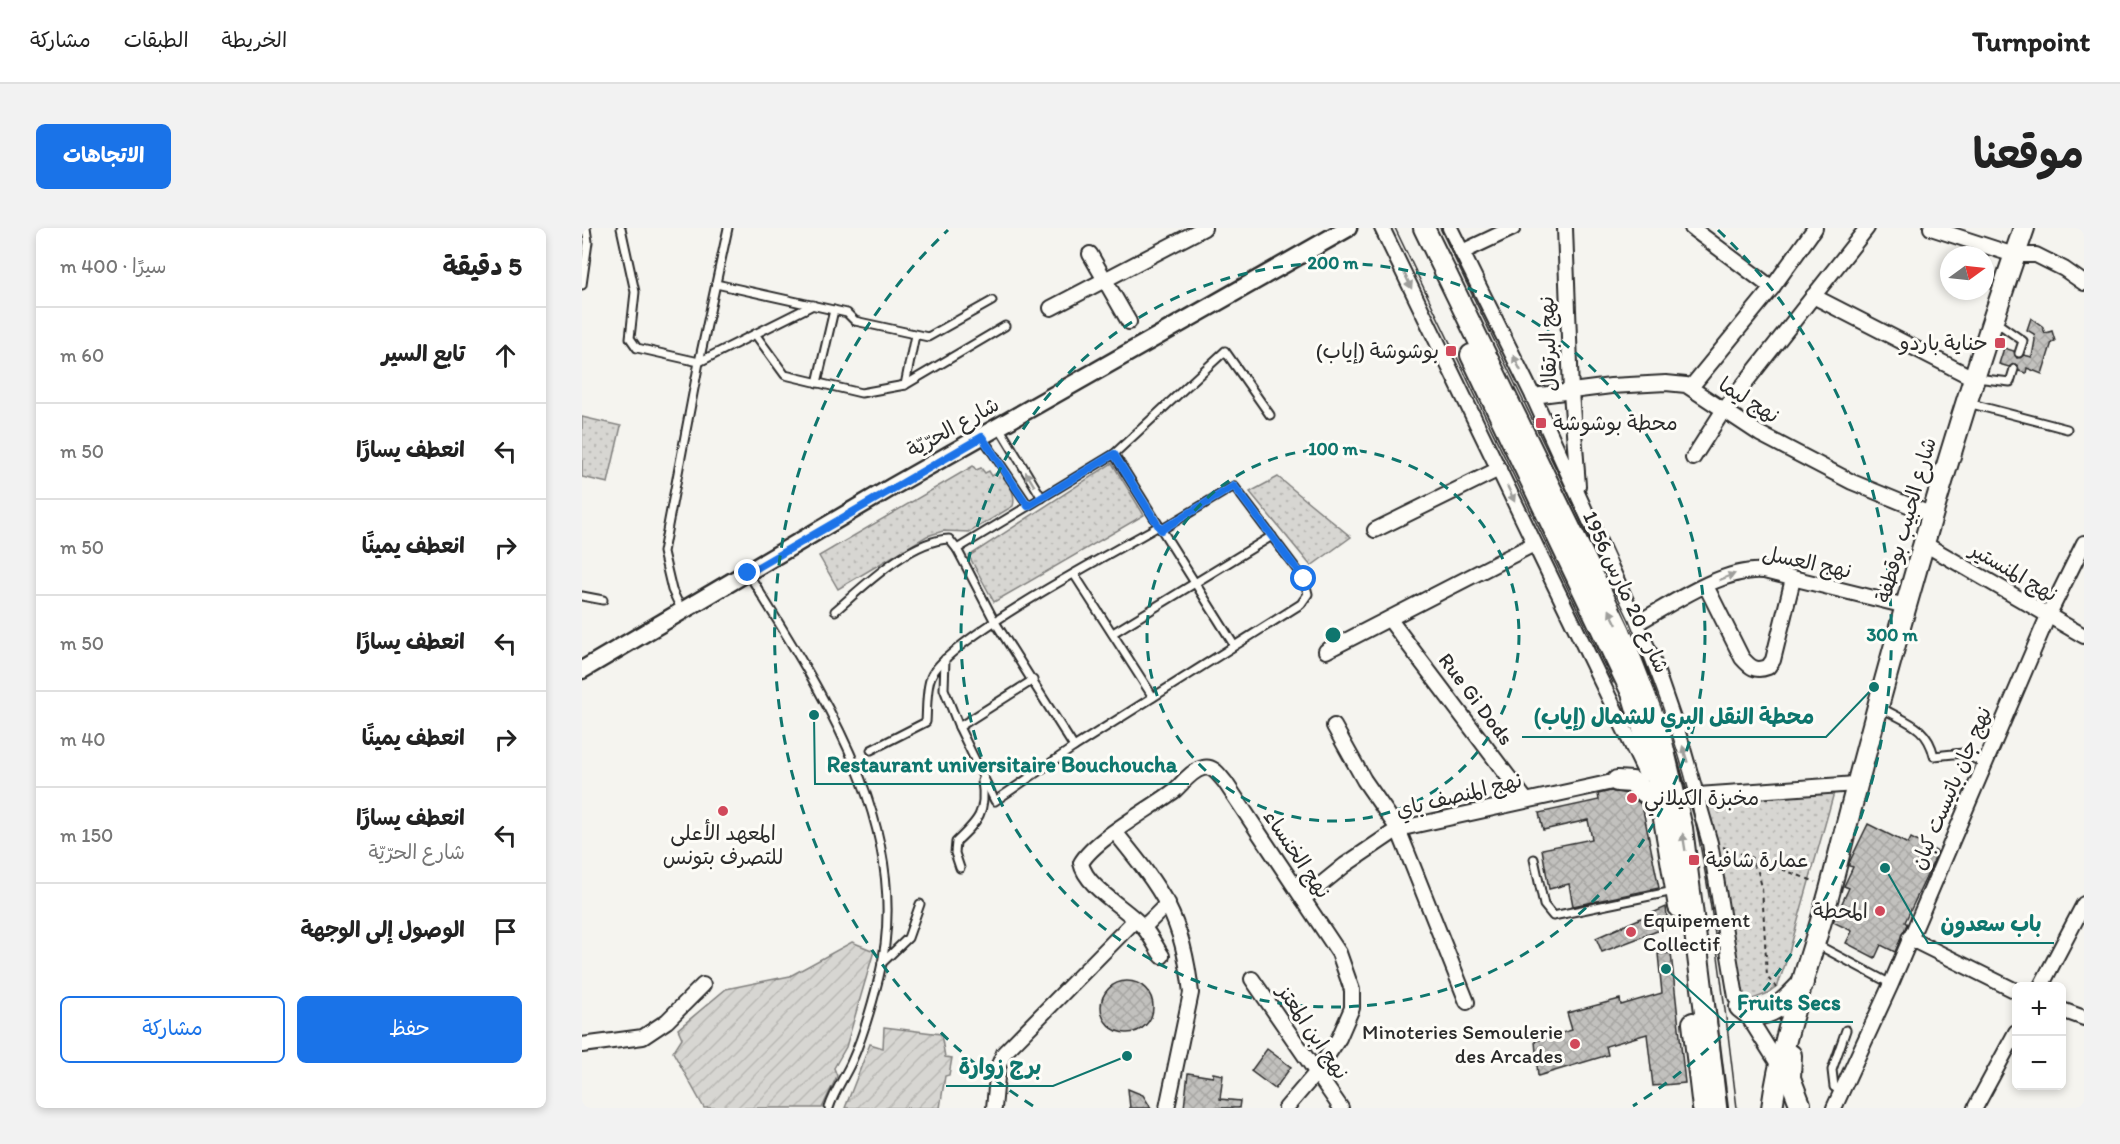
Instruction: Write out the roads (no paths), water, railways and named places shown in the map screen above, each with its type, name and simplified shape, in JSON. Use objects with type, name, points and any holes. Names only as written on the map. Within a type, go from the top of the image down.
[{"type":"main road","name":"شارع 20 مارس 1956","points":[[1410,228],[1632,693],[1687,857],[1717,1108]]},
{"type":"main road","name":"شارع 20 مارس 1956","points":[[1424,228],[1624,640],[1645,691],[1677,891],[1703,1108]]},
{"type":"main road","name":"شارع الحبيب بوقطفة","points":[[1772,1108],[1780,1067],[1930,514],[2024,228]]},
{"type":"main road","points":[[1617,781],[1632,782],[1663,806]]},
{"type":"main road","points":[[1740,1007],[1749,1014],[1763,1014],[1776,1008],[1807,973]]},
{"type":"main road","points":[[1800,1107],[1790,1078],[1789,1067],[1807,989],[1807,973]]},
{"type":"main road","points":[[1780,1067],[1800,1107]]},
{"type":"street","points":[[1051,308],[1204,228]]},
{"type":"street","name":"شارع الحرّيّة","points":[[582,670],[999,427],[1348,228]]},
{"type":"street","name":"شارع 20 مارس 1956","points":[[1382,228],[1534,544],[1658,772]]},
{"type":"street","name":"شارع 20 مارس 1956","points":[[1450,228],[1579,494],[1665,691],[1698,795],[1710,843],[1732,980],[1740,1007],[1780,1067]]},
{"type":"street","points":[[1462,252],[1513,228]]},
{"type":"street","name":"نهج البرتقال","points":[[1565,228],[1571,392],[1579,494]]},
{"type":"street","points":[[1692,228],[1772,288]]},
{"type":"street","points":[[1691,387],[1772,288],[1815,228]]},
{"type":"street","points":[[1693,458],[1723,411],[1867,228]]},
{"type":"street","points":[[1931,228],[2014,255],[2036,255],[2064,269],[2084,283]]},
{"type":"street","points":[[1090,254],[1130,322]]},
{"type":"street","points":[[1813,296],[1973,378]]},
{"type":"street","name":"نهج ليما","points":[[1533,396],[1666,383],[1691,387],[1723,411],[1852,482],[1930,514]]},
{"type":"street","points":[[1375,530],[1499,469]]},
{"type":"street","name":"نهج المنستير","points":[[1923,543],[2084,636]]},
{"type":"street","name":"نهج جان باتيست كبان","points":[[1834,1108],[1891,984],[1908,938],[2048,616],[2084,543]]},
{"type":"street","points":[[1326,651],[1534,544]]},
{"type":"street","name":"نهج العسل","points":[[1637,623],[1706,586],[1745,571],[1764,572],[1906,606]]},
{"type":"street","points":[[1706,586],[1742,658],[1750,667],[1759,670],[1768,667],[1773,660],[1793,579]]},
{"type":"street","name":"Rue Gi Dods","points":[[1393,624],[1525,799]]},
{"type":"street","points":[[1334,726],[1364,780],[1398,829],[1467,1002]]},
{"type":"street","name":"نهج الخنساء","points":[[1115,832],[1168,795],[1197,770],[1206,767],[1213,769],[1339,953],[1352,990],[1352,1008],[1348,1022],[1316,1073],[1286,1108]]},
{"type":"street","name":"نهج المنصف باي","points":[[1303,899],[1345,865],[1398,829],[1525,799],[1658,772]]},
{"type":"street","points":[[1698,795],[1856,783]]},
{"type":"street","points":[[1162,956],[1140,924],[1105,895],[1082,867],[1083,860],[1115,832],[1150,874],[1168,903],[1176,920],[1191,993],[1167,1108]]},
{"type":"street","points":[[994,1108],[998,1067],[1005,1053],[1140,924],[1168,903]]},
{"type":"street","points":[[2044,982],[2084,904]]},
{"type":"street","points":[[1908,938],[2012,989]]},
{"type":"street","name":"نهج ابن المعتز","points":[[1252,979],[1341,1108]]},
{"type":"street","points":[[582,1045],[643,1037],[667,1021],[703,985]]},
{"type":"street","points":[[2066,1012],[2084,1018]]},
{"type":"street","points":[[1975,1108],[2014,1036]]},
{"type":"lane","points":[[582,285],[586,228]]},
{"type":"lane","points":[[621,228],[635,292],[630,338],[637,348],[699,362],[813,305]]},
{"type":"lane","points":[[682,611],[672,590],[663,552],[699,362],[728,228]]},
{"type":"lane","points":[[716,284],[846,313],[855,321],[928,338],[992,301]]},
{"type":"lane","points":[[817,383],[834,310]]},
{"type":"lane","points":[[1993,320],[2023,341],[2019,353]]},
{"type":"lane","points":[[755,334],[785,375],[861,393],[905,385],[1005,326]]},
{"type":"lane","points":[[905,385],[915,335]]},
{"type":"lane","points":[[957,549],[1114,454],[1225,351],[1270,415]]},
{"type":"lane","points":[[1973,378],[2010,382],[2014,369]]},
{"type":"lane","points":[[1966,402],[2067,429]]},
{"type":"lane","points":[[999,427],[1042,498]]},
{"type":"lane","points":[[982,437],[1028,506]]},
{"type":"lane","points":[[1114,454],[1234,645]]},
{"type":"lane","points":[[871,750],[926,722],[931,677],[945,659],[995,622],[1074,574],[1234,486],[1304,579],[1308,594],[1301,604],[1074,747],[995,801],[959,727],[944,689],[945,659]]},
{"type":"lane","points":[[1113,633],[1272,537]]},
{"type":"lane","points":[[835,611],[881,572],[926,544],[939,539],[949,539],[957,549],[995,622],[1074,747]]},
{"type":"lane","points":[[748,573],[836,719],[865,788],[876,831],[887,902],[882,963],[852,1062],[829,1108]]},
{"type":"lane","points":[[1074,574],[1154,697]]},
{"type":"lane","points":[[582,596],[603,600]]},
{"type":"lane","points":[[959,727],[1033,680]]},
{"type":"lane","points":[[1878,705],[1925,732],[1931,742],[1934,756],[1963,753],[1984,764]]},
{"type":"lane","points":[[960,868],[955,853],[956,842],[975,824],[983,810],[981,772]]},
{"type":"lane","points":[[1534,859],[1544,905],[1553,916],[1677,891]]},
{"type":"lane","points":[[882,963],[908,938],[920,904]]},
{"type":"lane","points":[[1815,943],[1891,984]]},
{"type":"lane","points":[[1841,1092],[1832,1082],[1832,1070],[1846,1030]]},
{"type":"tram line","points":[[1395,228],[1613,683]]},
{"type":"tram line","points":[[1440,228],[1629,620],[1669,726],[1689,792],[1705,870],[1737,1108]]},
{"type":"tram line","points":[[1713,986],[1727,1108]]},
{"type":"place","name":"حناية باردو","points":[[2000,343]]},
{"type":"place","name":"بوشوشة (إياب)","points":[[1451,351]]},
{"type":"place","name":"محطة بوشوشة","points":[[1541,423]]},
{"type":"place","name":"محطة النقل البري للشمال (إياب)","points":[[1874,687]]},
{"type":"place","name":"Restaurant universitaire Bouchoucha","points":[[814,715]]},
{"type":"place","name":"مخبزة الكيلاني","points":[[1632,798]]},
{"type":"place","name":"المعهد الأعلى للتصرف بتونس","points":[[723,811]]},
{"type":"place","name":"عمارة شافية","points":[[1694,860]]},
{"type":"place","name":"باب سعدون","points":[[1885,868]]},
{"type":"place","name":"المحطة","points":[[1880,911]]},
{"type":"place","name":"Equipement Collectif","points":[[1631,932]]},
{"type":"place","name":"Fruits Secs","points":[[1666,969]]},
{"type":"place","name":"Minoteries Semoulerie des Arcades","points":[[1575,1044]]},
{"type":"place","name":"برج زوارة","points":[[1127,1056]]}]
